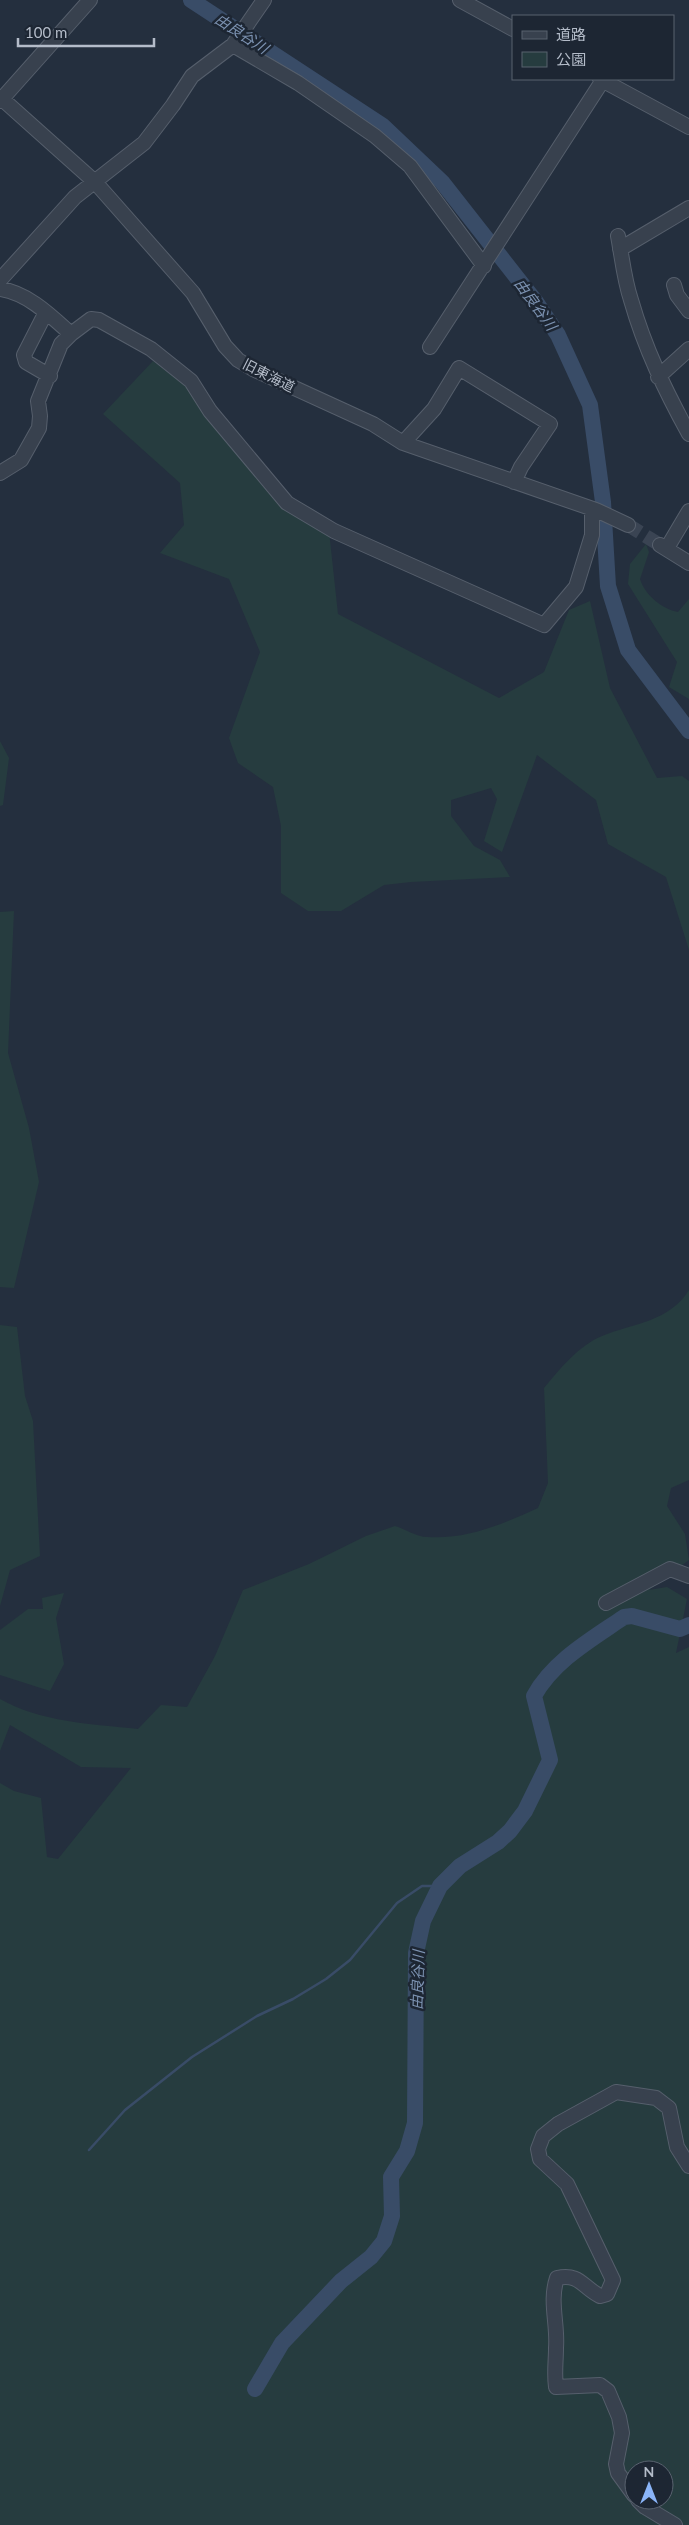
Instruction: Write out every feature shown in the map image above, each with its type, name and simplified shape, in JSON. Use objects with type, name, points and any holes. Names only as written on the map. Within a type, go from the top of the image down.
[{"type":"street","points":[[1,99],[90,0]]},
{"type":"street","points":[[0,280],[27,252],[55,216],[75,196],[144,143],[192,76],[233,45],[264,0]]},
{"type":"street","points":[[460,0],[512,28]]},
{"type":"street","points":[[233,45],[298,83],[375,136],[410,166],[485,264]]},
{"type":"street","points":[[430,347],[485,264],[601,80],[689,127]]},
{"type":"street","name":"旧東海道","points":[[1,99],[95,182],[193,293],[225,346],[238,360],[253,369],[373,424],[403,443],[594,509],[628,524]]},
{"type":"street","points":[[689,208],[619,243],[630,298],[658,377],[689,434]]},
{"type":"street","points":[[674,285],[677,295],[689,310]]},
{"type":"street","points":[[0,289],[24,297],[46,312],[72,334]]},
{"type":"street","points":[[46,312],[24,355],[26,362],[50,376]]},
{"type":"street","points":[[0,473],[21,460],[39,428],[38,401],[50,376],[61,344],[91,319],[99,320],[151,349],[191,381],[210,411],[287,503],[334,532],[544,625],[576,587],[592,535],[594,509]]},
{"type":"street","points":[[658,377],[689,349]]},
{"type":"street","points":[[403,443],[434,409],[459,368],[550,424],[521,467],[514,482]]},
{"type":"street","points":[[689,511],[664,547],[689,563]]},
{"type":"street","points":[[606,1603],[670,1569],[689,1576]]},
{"type":"street","points":[[624,2482],[618,2474],[616,2464],[622,2433],[619,2417],[608,2391],[600,2385],[556,2387],[553,2371],[556,2326],[552,2295],[557,2278],[568,2275],[578,2279],[600,2296],[607,2294],[613,2280],[567,2184],[540,2159],[538,2149],[543,2136],[558,2124],[616,2092],[656,2098],[669,2108],[677,2147],[689,2166]]},
{"type":"street","points":[[650,2510],[675,2525]]},
{"type":"green space","points":[[153,361],[195,393],[282,506],[329,531],[338,614],[499,698],[544,672],[569,610],[590,601],[610,688],[657,778],[682,776],[689,781],[689,950],[666,877],[608,844],[596,800],[537,755],[502,852],[484,841],[497,799],[491,788],[451,800],[451,816],[474,846],[500,860],[510,877],[384,885],[341,911],[308,911],[281,893],[281,826],[273,787],[238,763],[229,738],[260,652],[229,579],[160,553],[184,525],[180,483],[103,414]]},
{"type":"green space","points":[[646,544],[649,552],[640,579],[650,596],[666,608],[678,612],[689,599],[689,699],[669,687],[677,662],[628,584],[630,564]]},
{"type":"green space","points":[[0,741],[9,758],[3,805],[0,806]]},
{"type":"green space","points":[[14,911],[8,1053],[29,1128],[39,1182],[14,1288],[0,1287],[0,912]]},
{"type":"green space","points":[[689,1290],[689,1480],[671,1488],[667,1506],[685,1534],[689,1560],[649,1590],[667,1587],[687,1599],[676,1653],[689,1647],[689,2525],[0,2525],[0,1783],[14,1791],[41,1798],[47,1857],[58,1859],[131,1768],[81,1767],[10,1725],[0,1751],[0,1699],[32,1713],[67,1721],[138,1729],[161,1705],[187,1707],[215,1656],[243,1590],[309,1564],[366,1536],[395,1526],[423,1537],[456,1536],[484,1530],[538,1508],[548,1483],[544,1388],[570,1359],[593,1340],[650,1320],[671,1309],[681,1301]]},
{"type":"green space","points":[[0,1325],[17,1327],[25,1396],[33,1421],[40,1556],[10,1570],[0,1606]]},
{"type":"green space","points":[[64,1593],[56,1618],[64,1664],[50,1691],[0,1675],[0,1630],[28,1609],[43,1609],[42,1598]]},
{"type":"waterway","name":"由良谷川","points":[[191,0],[383,126],[442,182],[536,302],[558,335],[590,405],[603,502],[608,586],[628,650],[689,731]]},
{"type":"waterway","name":"由良谷川","points":[[255,2389],[282,2343],[341,2281],[371,2257],[384,2241],[392,2216],[391,2177],[407,2151],[415,2123],[416,1953],[423,1921],[440,1886],[460,1866],[498,1842],[510,1831],[525,1811],[550,1760],[534,1696],[542,1683],[562,1661],[586,1642],[624,1617],[632,1616],[680,1629],[689,1625]]},
{"type":"waterway","points":[[89,2150],[125,2110],[192,2057],[257,2016],[293,1999],[326,1979],[350,1960],[397,1903],[422,1886],[440,1886]]},
{"type":"tunnel","points":[[628,525],[660,545]]}]
